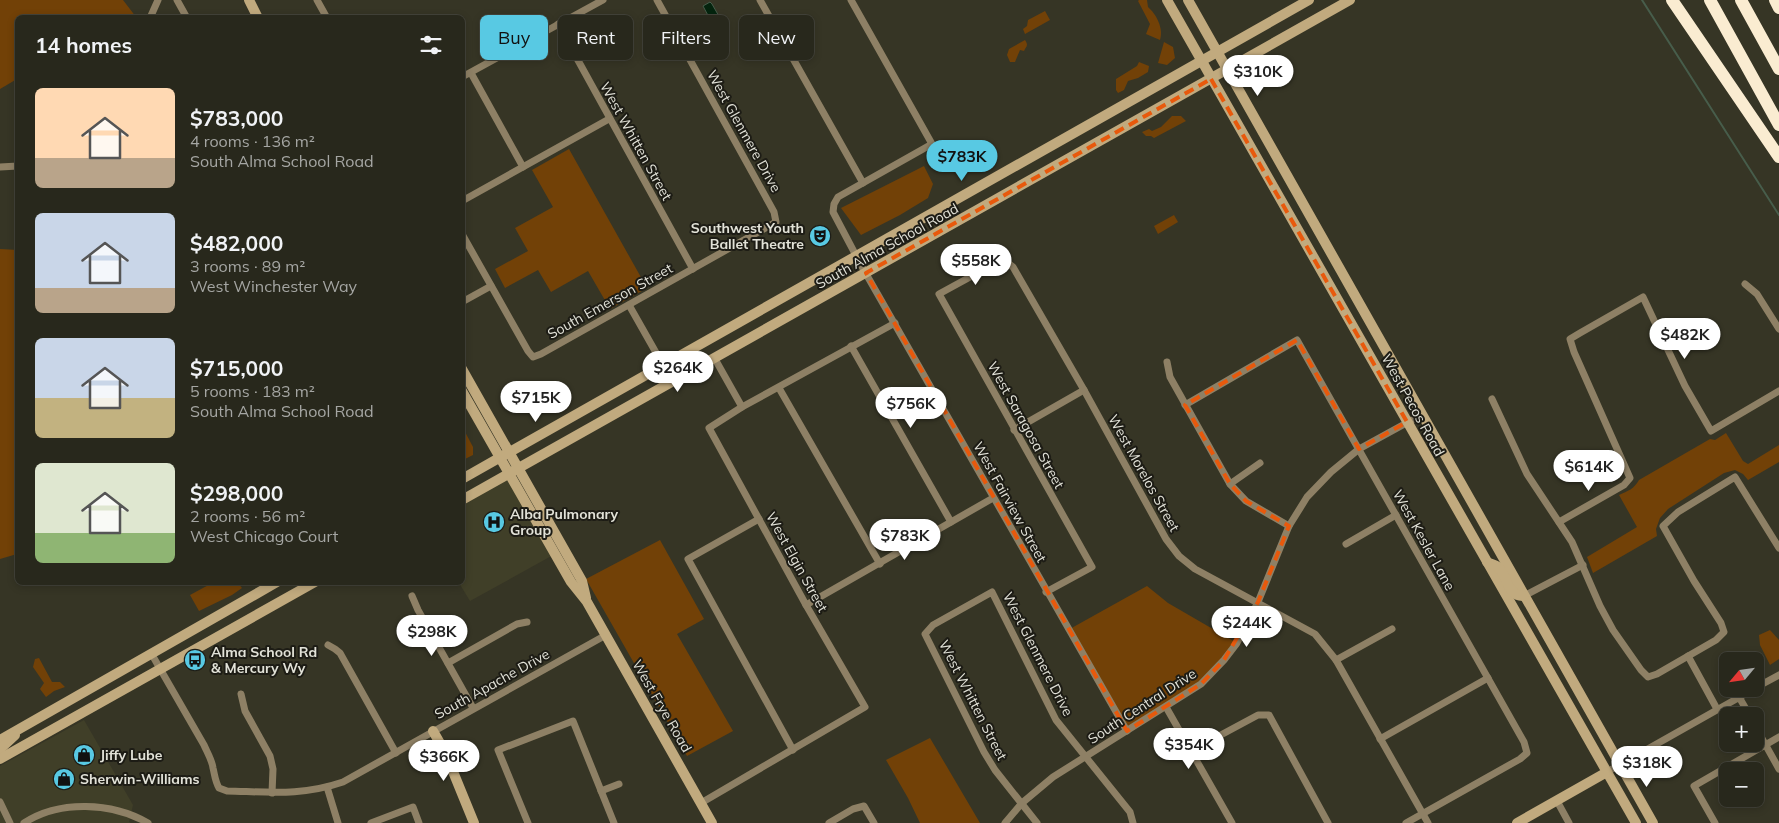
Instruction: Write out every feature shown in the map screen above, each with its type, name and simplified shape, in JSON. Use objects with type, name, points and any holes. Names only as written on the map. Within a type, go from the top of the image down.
[{"type":"highway","points":[[1672,0],[1779,157]]},
{"type":"highway","points":[[1710,0],[1779,125]]},
{"type":"highway","points":[[1740,0],[1779,69]]},
{"type":"highway","points":[[1775,0],[1779,8]]},
{"type":"main road","points":[[248,0],[256,15]]},
{"type":"main road","name":"West Pecos Road","points":[[1167,0],[1636,823]]},
{"type":"main road","name":"West Pecos Road","points":[[1188,0],[1653,823]]},
{"type":"main road","name":"South Alma School Road","points":[[465,477],[1309,0]]},
{"type":"main road","name":"South Alma School Road","points":[[465,498],[1350,0]]},
{"type":"main road","name":"West Frye Road","points":[[465,375],[571,582],[587,602],[606,634],[712,823]]},
{"type":"main road","name":"West Frye Road","points":[[465,395],[505,455]]},
{"type":"main road","points":[[1487,562],[1498,567],[1513,592],[1519,596],[1524,596]]},
{"type":"main road","points":[[0,740],[272,585]]},
{"type":"main road","points":[[0,759],[310,585]]},
{"type":"main road","points":[[0,749],[23,727]]},
{"type":"main road","points":[[433,732],[445,752],[474,823]]},
{"type":"main road","points":[[1517,823],[1607,772]]},
{"type":"street","points":[[151,15],[158,0]]},
{"type":"street","points":[[177,0],[185,15]]},
{"type":"street","points":[[317,0],[325,15]]},
{"type":"street","points":[[575,15],[603,0]]},
{"type":"street","name":"West Glenmere Drive","points":[[657,0],[774,212],[776,222]]},
{"type":"street","points":[[760,0],[863,183],[932,144],[851,0]]},
{"type":"street","points":[[465,76],[558,24]]},
{"type":"street","name":"West Whitten Street","points":[[578,60],[693,269]]},
{"type":"street","points":[[471,73],[524,167]]},
{"type":"street","points":[[465,199],[610,119]]},
{"type":"street","points":[[0,167],[15,166]]},
{"type":"street","name":"West Fairview Street","points":[[863,183],[838,197],[834,204],[833,212],[1046,592],[1127,731]]},
{"type":"street","name":"South Emerson Street","points":[[491,286],[533,357],[776,222]]},
{"type":"street","points":[[465,239],[491,286],[465,300]]},
{"type":"street","name":"West Saragosa Street","points":[[1003,259],[939,294],[1092,567],[1046,592]]},
{"type":"street","name":"West Morelos Street","points":[[1003,259],[1013,266],[1166,539],[1194,569],[1315,634],[1336,660],[1428,823]]},
{"type":"street","points":[[1745,284],[1757,294],[1779,329]]},
{"type":"street","points":[[1559,522],[1624,485],[1630,478],[1570,339],[1643,297],[1684,386],[1710,431],[1779,391]]},
{"type":"street","points":[[629,304],[662,365]]},
{"type":"street","points":[[715,359],[742,408],[895,323]]},
{"type":"street","name":"West Kesler Lane","points":[[1185,405],[1297,340],[1524,742],[1527,753],[1520,759],[1422,814]]},
{"type":"street","points":[[851,346],[951,522]]},
{"type":"street","points":[[1167,362],[1170,377],[1230,484],[1246,501],[1289,526]]},
{"type":"street","points":[[780,388],[880,564]]},
{"type":"street","points":[[1014,430],[1084,390]]},
{"type":"street","points":[[1492,399],[1527,474],[1572,542],[1600,606],[1613,630],[1648,677],[1657,674],[1716,640],[1724,632],[1721,623],[1694,581],[1664,526],[1678,512],[1735,477],[1779,548]]},
{"type":"street","name":"West Elgin Street","points":[[742,408],[708,428],[865,707],[793,750]]},
{"type":"street","name":"South Central Drive","points":[[1005,823],[1022,803],[1053,777],[1201,684],[1237,643],[1258,602],[1289,526],[1307,497],[1331,472],[1359,449],[1421,415]]},
{"type":"street","points":[[1230,484],[1260,463]]},
{"type":"street","points":[[806,605],[993,498]]},
{"type":"street","points":[[1346,544],[1396,516]]},
{"type":"street","points":[[701,803],[793,750],[688,560],[759,518]]},
{"type":"street","points":[[1524,596],[1583,565]]},
{"type":"street","name":"West Glenmere Drive","points":[[926,634],[933,625],[992,592],[1022,656],[1056,720],[1130,812],[1133,823]]},
{"type":"street","points":[[412,596],[473,708]]},
{"type":"street","points":[[448,663],[517,624],[527,622]]},
{"type":"street","points":[[1336,660],[1392,629]]},
{"type":"street","name":"South Apache Drive","points":[[161,670],[204,745],[214,769],[214,779],[219,788],[227,791],[288,793],[327,788],[343,782],[606,634]]},
{"type":"street","name":"West Whitten Street","points":[[926,634],[984,752],[995,770],[1037,823]]},
{"type":"street","points":[[328,645],[340,653],[396,753]]},
{"type":"street","points":[[151,653],[161,670]]},
{"type":"street","points":[[1688,656],[1717,709]]},
{"type":"street","points":[[1764,683],[1779,675]]},
{"type":"street","points":[[1380,739],[1488,678]]},
{"type":"street","points":[[241,694],[245,711],[270,756],[272,792]]},
{"type":"street","points":[[1607,772],[1737,698]]},
{"type":"street","points":[[1166,707],[1232,823]]},
{"type":"street","points":[[1191,751],[1258,716],[1268,715],[1328,823]]},
{"type":"street","points":[[528,823],[498,750],[572,721],[614,823]]},
{"type":"street","points":[[1715,823],[1694,786],[1779,737]]},
{"type":"street","points":[[1764,742],[1779,769]]},
{"type":"street","points":[[601,792],[619,784]]},
{"type":"street","points":[[327,788],[338,823]]},
{"type":"street","points":[[1557,801],[1569,823]]},
{"type":"street","points":[[0,802],[10,823]]},
{"type":"street","points":[[24,823],[46,812],[87,806],[113,809],[148,823]]},
{"type":"street","points":[[829,823],[853,809],[864,806],[874,823]]},
{"type":"street","points":[[371,823],[413,807],[420,823]]},
{"type":"street","points":[[1406,823],[1422,814]]},
{"type":"highlighted area","points":[[1211,79],[1407,422],[1359,449],[1297,340],[1185,405],[1230,484],[1246,501],[1289,526],[1258,602],[1224,660],[1201,684],[1127,731],[866,273]]},
{"type":"shaded area","points":[[0,0],[123,0],[134,15],[15,15],[15,80],[0,89]]},
{"type":"shaded area","points":[[1139,0],[1147,0],[1148,7],[1154,13],[1160,26],[1160,40],[1146,34],[1150,24]]},
{"type":"shaded area","points":[[710,2],[718,15],[708,15],[703,6]]},
{"type":"shaded area","points":[[1045,11],[1050,20],[1025,34],[1023,29],[1027,26],[1028,20]]},
{"type":"shaded area","points":[[1025,40],[1027,45],[1024,51],[1020,50],[1015,62],[1010,62],[1007,55],[1009,49]]},
{"type":"shaded area","points":[[1164,42],[1173,47],[1175,58],[1167,65],[1158,63]]},
{"type":"shaded area","points":[[1139,62],[1149,66],[1148,72],[1128,81],[1124,90],[1118,93],[1116,90],[1116,79],[1137,66]]},
{"type":"shaded area","points":[[1172,116],[1181,116],[1186,121],[1154,138],[1146,136],[1142,132],[1149,129],[1152,131],[1161,127]]},
{"type":"shaded area","points":[[569,149],[647,288],[610,309],[588,271],[551,292],[538,270],[505,288],[495,269],[528,251],[515,228],[553,207],[532,170]]},
{"type":"shaded area","points":[[924,166],[933,184],[928,198],[861,235],[841,208]]},
{"type":"shaded area","points":[[1174,215],[1178,222],[1158,234],[1154,226]]},
{"type":"shaded area","points":[[0,249],[15,250],[15,555],[0,559]]},
{"type":"shaded area","points":[[465,432],[473,447],[473,455],[465,459]]},
{"type":"shaded area","points":[[1726,433],[1743,461],[1748,464],[1779,445],[1779,462],[1748,480],[1743,474],[1735,470],[1724,473],[1668,509],[1660,518],[1656,529],[1657,536],[1593,573],[1587,557],[1637,527],[1619,495],[1633,488],[1639,480],[1710,439],[1715,440]]},
{"type":"shaded area","points":[[509,474],[555,554],[470,601],[460,585],[465,585],[465,499]]},
{"type":"shaded area","points":[[660,540],[704,619],[677,634],[733,731],[687,756],[586,579]]},
{"type":"shaded area","points":[[208,585],[240,585],[242,588],[199,611],[190,595]]},
{"type":"shaded area","points":[[1147,586],[1168,603],[1237,643],[1201,684],[1127,731],[1068,630]]},
{"type":"shaded area","points":[[1770,630],[1779,640],[1779,659],[1770,665],[1760,645],[1759,635]]},
{"type":"shaded area","points":[[39,658],[52,682],[60,682],[65,687],[54,691],[46,697],[40,689],[44,683],[33,667],[35,659]]},
{"type":"shaded area","points":[[84,720],[133,805],[129,822],[131,823],[0,823],[0,766]]},
{"type":"shaded area","points":[[930,738],[980,823],[920,823],[886,760]]},
{"type":"waterway","points":[[1642,0],[1779,215]]},
{"type":"place","name":"Southwest Youth Ballet Theatre","points":[[820,236]]},
{"type":"place","name":"Alba Pulmonary Group","points":[[494,522]]},
{"type":"place","name":"Alma School Rd & Mercury Wy","points":[[195,660]]},
{"type":"place","name":"Jiffy Lube","points":[[84,755]]},
{"type":"place","name":"Sherwin-Williams","points":[[64,779]]}]
